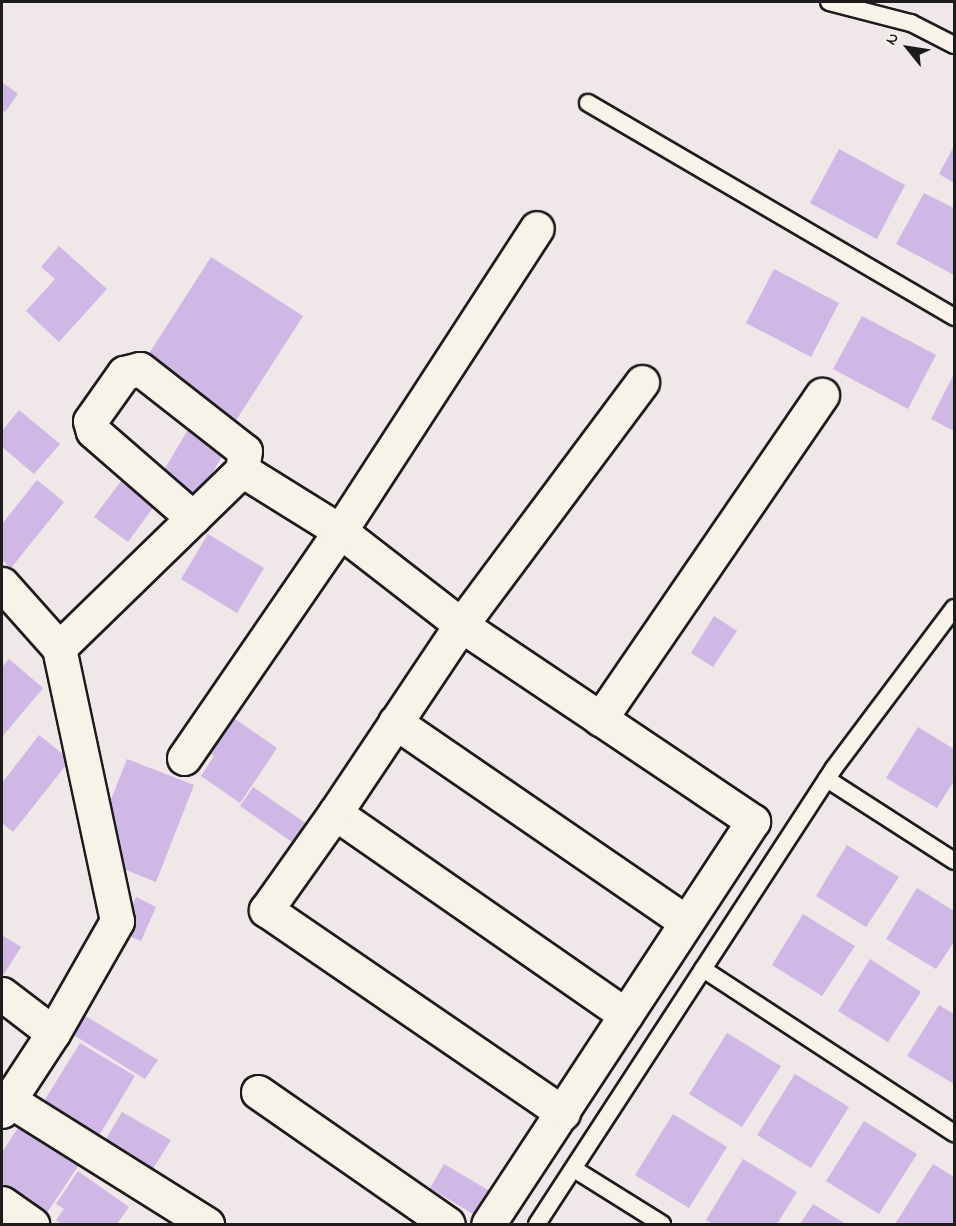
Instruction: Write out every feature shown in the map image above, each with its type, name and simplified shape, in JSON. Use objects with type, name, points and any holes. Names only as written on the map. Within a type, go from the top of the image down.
[{"type":"street","points":[[184,758],[340,531],[537,228]]},
{"type":"street","points":[[59,648],[193,518],[242,470],[245,451],[140,369],[124,373],[90,421],[93,430],[193,518]]},
{"type":"street","points":[[563,1113],[266,910],[336,813],[461,625],[642,382]]},
{"type":"street","points":[[600,719],[822,395]]},
{"type":"street","points":[[242,470],[340,531],[461,625],[753,822],[488,1224]]},
{"type":"street","points":[[2,584],[59,648],[117,921],[53,1033],[5,1105],[207,1224]]},
{"type":"street","points":[[395,722],[687,922]]},
{"type":"street","points":[[336,813],[626,1015]]},
{"type":"street","points":[[2,994],[53,1033]]},
{"type":"street","points":[[258,1092],[448,1224]]},
{"type":"street","points":[[2,1203],[32,1224]]},
{"type":"lane","points":[[829,2],[911,23],[954,45]]},
{"type":"lane","points":[[588,103],[954,317]]},
{"type":"lane","points":[[537,1224],[826,779],[954,608]]},
{"type":"lane","points":[[826,779],[954,861]]},
{"type":"lane","points":[[703,969],[954,1133]]},
{"type":"lane","points":[[573,1169],[662,1224]]},
{"type":"building","points":[[2,82],[18,94],[5,112],[2,110]]},
{"type":"building","points":[[954,146],[954,183],[939,174]]},
{"type":"building","points":[[839,149],[905,185],[877,239],[810,203]]},
{"type":"building","points":[[924,193],[954,208],[954,275],[896,244]]},
{"type":"building","points":[[59,246],[107,289],[59,342],[26,311],[55,279],[41,267]]},
{"type":"building","points":[[211,257],[303,316],[235,422],[143,363]]},
{"type":"building","points":[[774,269],[839,303],[811,357],[746,323]]},
{"type":"building","points":[[862,316],[936,355],[908,409],[833,369]]},
{"type":"building","points":[[954,374],[954,431],[931,419]]},
{"type":"building","points":[[19,410],[60,444],[34,474],[2,447],[2,431]]},
{"type":"building","points":[[189,428],[226,450],[195,502],[158,480]]},
{"type":"building","points":[[37,480],[64,502],[11,568],[2,560],[2,524]]},
{"type":"building","points":[[122,480],[155,505],[128,542],[94,517]]},
{"type":"building","points":[[208,534],[264,568],[237,613],[181,579]]},
{"type":"building","points":[[714,616],[737,631],[713,667],[691,653]]},
{"type":"building","points":[[9,659],[43,688],[2,737],[2,667]]},
{"type":"building","points":[[228,714],[277,748],[240,803],[201,776],[214,756],[204,749]]},
{"type":"building","points":[[918,727],[954,749],[954,781],[937,808],[886,778]]},
{"type":"building","points":[[39,735],[70,760],[13,832],[2,823],[2,783]]},
{"type":"building","points":[[127,759],[194,785],[156,882],[121,868],[105,815]]},
{"type":"building","points":[[253,787],[307,824],[295,844],[240,806]]},
{"type":"building","points":[[847,845],[899,877],[866,927],[816,896]]},
{"type":"building","points":[[917,888],[954,911],[954,942],[936,969],[886,939]]},
{"type":"building","points":[[136,897],[156,907],[141,941],[120,932]]},
{"type":"building","points":[[803,914],[855,946],[822,996],[772,965]]},
{"type":"building","points":[[2,935],[21,947],[2,977]]},
{"type":"building","points":[[870,959],[921,992],[888,1042],[838,1011]]},
{"type":"building","points":[[939,1005],[954,1014],[954,1084],[907,1056]]},
{"type":"building","points":[[79,1012],[158,1060],[145,1079],[67,1031]]},
{"type":"building","points":[[727,1033],[781,1066],[742,1127],[689,1094]]},
{"type":"building","points":[[80,1043],[135,1076],[97,1139],[41,1106]]},
{"type":"building","points":[[795,1074],[849,1107],[811,1168],[757,1135]]},
{"type":"building","points":[[122,1112],[171,1140],[149,1175],[101,1147]]},
{"type":"building","points":[[673,1114],[727,1147],[689,1208],[635,1175]]},
{"type":"building","points":[[26,1116],[85,1156],[46,1214],[2,1183],[2,1152]]},
{"type":"building","points":[[864,1121],[917,1154],[879,1214],[826,1181]]},
{"type":"building","points":[[743,1159],[797,1192],[777,1224],[713,1224],[706,1220]]},
{"type":"building","points":[[444,1164],[493,1193],[478,1217],[430,1188]]},
{"type":"building","points":[[933,1164],[954,1177],[954,1224],[895,1224]]},
{"type":"building","points":[[78,1171],[129,1207],[117,1224],[62,1224],[56,1220],[64,1209],[56,1204]]},
{"type":"building","points":[[813,1204],[846,1224],[800,1224]]}]
